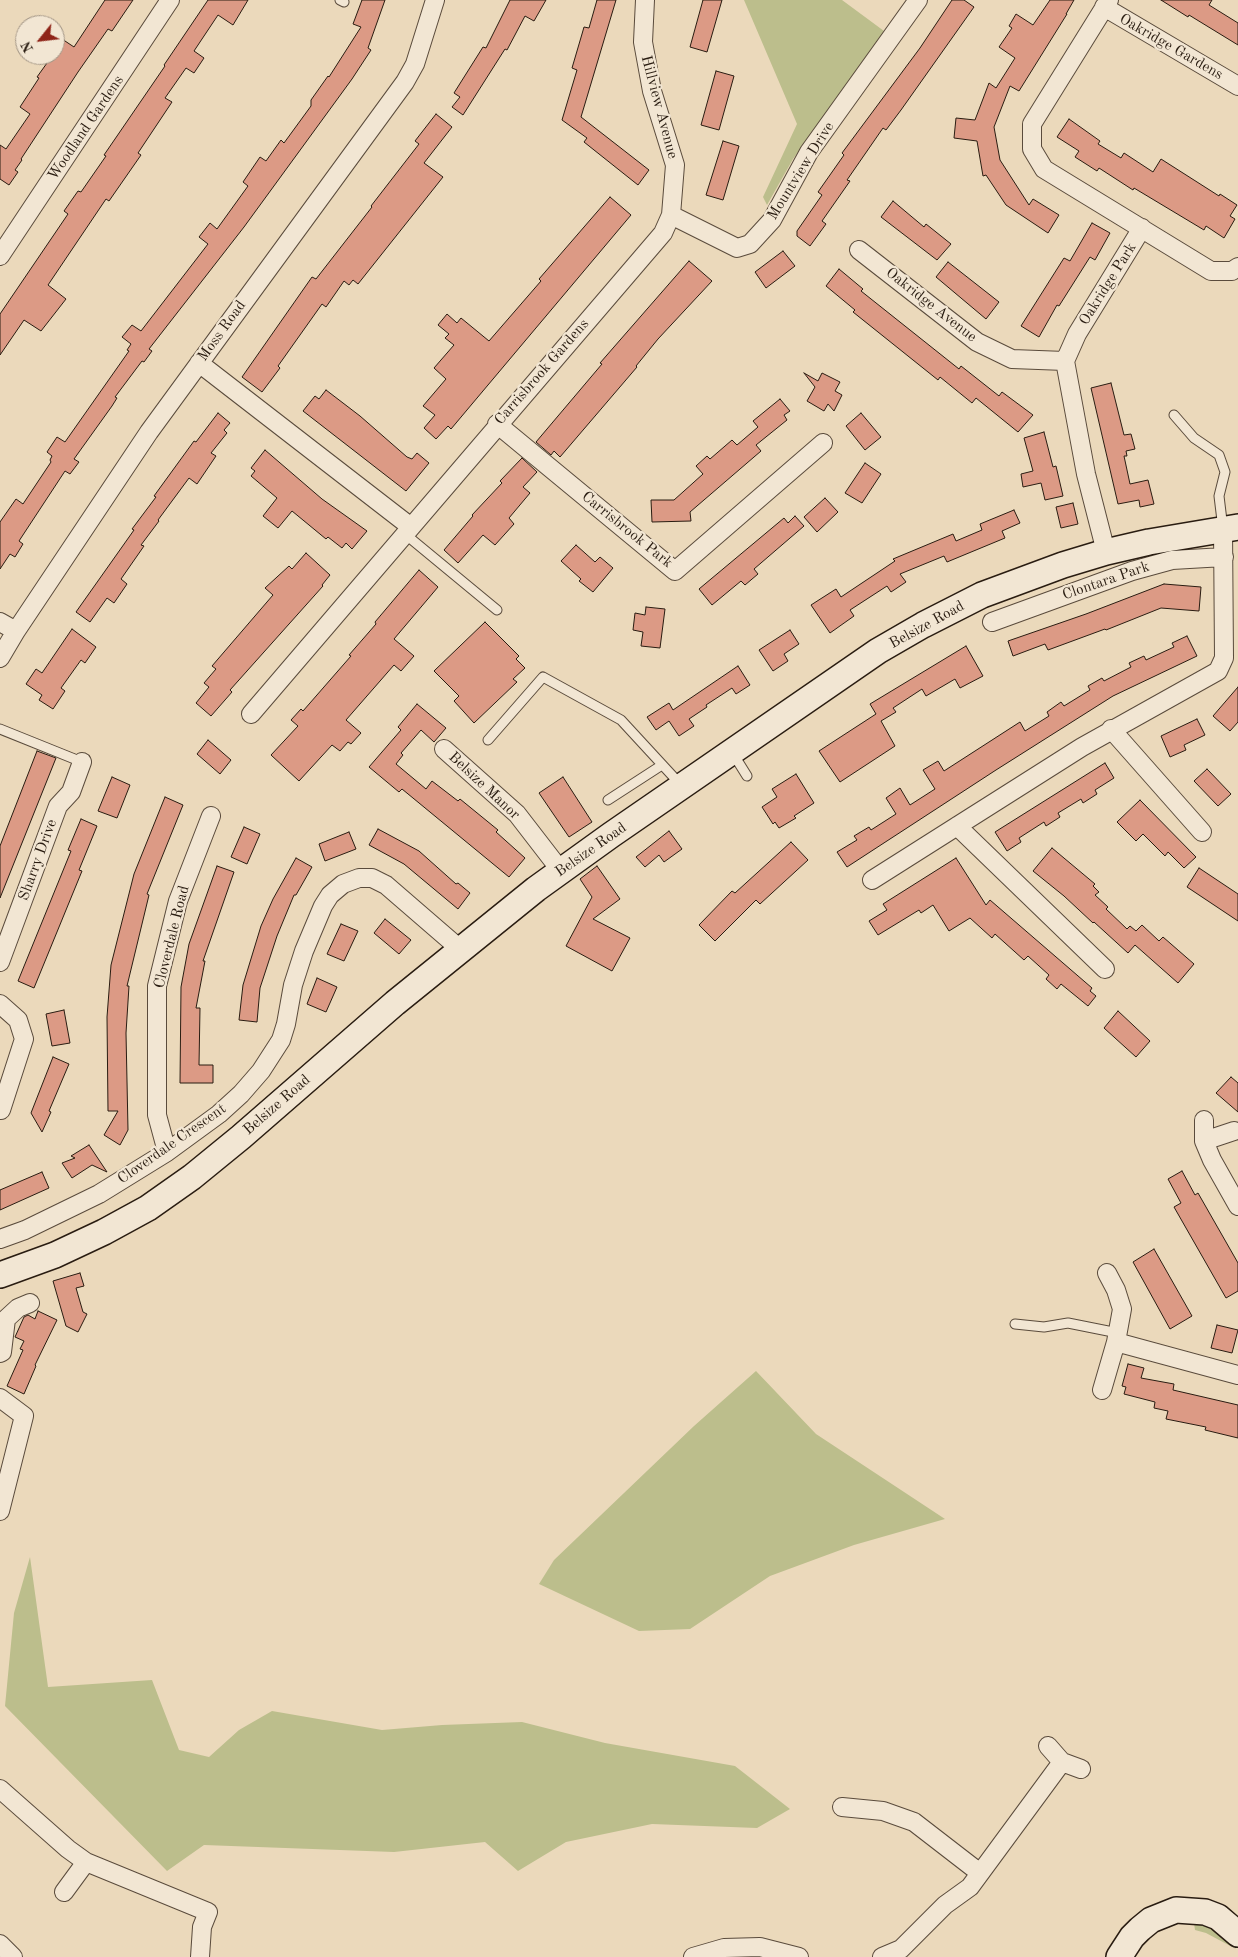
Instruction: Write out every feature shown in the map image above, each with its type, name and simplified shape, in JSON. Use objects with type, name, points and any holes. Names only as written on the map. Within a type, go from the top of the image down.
[{"type":"street","name":"Woodland Gardens","points":[[0,256],[170,0]]},
{"type":"street","name":"Moss Road","points":[[0,658],[16,631],[149,432],[404,82],[414,64],[435,0]]},
{"type":"street","name":"Hillview Avenue","points":[[646,0],[643,42],[652,91],[674,165],[671,215]]},
{"type":"street","name":"Mountview Drive","points":[[671,215],[737,248],[750,244],[772,220],[809,152],[918,0]]},
{"type":"street","name":"Oakridge Gardens","points":[[1107,4],[1238,86]]},
{"type":"street","name":"Oakridge Park","points":[[1065,361],[1077,334],[1142,228],[1044,169],[1032,148],[1032,124],[1107,4]]},
{"type":"street","name":"Carrisbrook Gardens","points":[[251,714],[662,233],[671,215]]},
{"type":"street","points":[[1142,228],[1211,271],[1232,271],[1238,267]]},
{"type":"street","name":"Oakridge Avenue","points":[[859,250],[977,342],[1012,359],[1065,361]]},
{"type":"street","points":[[1065,361],[1086,474],[1106,552]]},
{"type":"street","points":[[199,362],[408,531]]},
{"type":"street","name":"Carrisbrook Park","points":[[497,424],[675,571],[823,443]]},
{"type":"street","points":[[872,880],[1112,729],[1218,671],[1224,658],[1231,528]]},
{"type":"street","name":"Belsize Road","points":[[0,1275],[55,1256],[104,1232],[148,1208],[192,1177],[460,949],[560,871],[878,652],[923,625],[982,595],[1016,581],[1106,552],[1149,542],[1231,528]]},
{"type":"street","name":"Clontara Park","points":[[992,622],[1132,571],[1172,560],[1229,568]]},
{"type":"street","points":[[0,622],[16,631]]},
{"type":"street","points":[[1112,729],[1202,832]]},
{"type":"street","name":"Belsize Manor","points":[[444,749],[516,814],[560,871]]},
{"type":"street","name":"Sharry Drive","points":[[0,962],[58,806],[71,792],[82,762]]},
{"type":"street","name":"Cloverdale Road","points":[[166,1152],[157,1115],[157,986],[178,901],[211,816]]},
{"type":"street","points":[[957,826],[1104,969]]},
{"type":"street","name":"Cloverdale Crescent","points":[[0,1239],[25,1230],[100,1194],[166,1152],[219,1114],[241,1094],[261,1071],[281,1040],[293,985],[304,951],[323,906],[330,895],[343,884],[359,878],[372,878],[386,885],[460,949]]},
{"type":"street","points":[[0,1004],[18,1020],[24,1039],[1,1110]]},
{"type":"street","points":[[1204,1120],[1204,1141],[1212,1160],[1236,1197]]},
{"type":"street","points":[[1204,1141],[1234,1131]]},
{"type":"street","points":[[1102,1390],[1117,1338],[1122,1309],[1116,1290],[1107,1273]]},
{"type":"street","points":[[0,1352],[2,1352],[6,1320],[18,1308],[30,1303]]},
{"type":"street","points":[[1117,1338],[1238,1375]]},
{"type":"street","points":[[0,1398],[24,1416],[0,1511]]},
{"type":"street","points":[[1048,1746],[1062,1762],[1081,1769]]},
{"type":"street","points":[[882,1957],[904,1953],[945,1905],[970,1887],[1062,1762]]},
{"type":"street","points":[[0,1789],[68,1849],[86,1862],[208,1912],[202,1927],[200,1957]]},
{"type":"street","points":[[842,1807],[883,1811],[914,1822],[980,1873]]},
{"type":"street","points":[[64,1892],[86,1862]]},
{"type":"street","points":[[1119,1957],[1140,1929],[1151,1920],[1176,1910],[1205,1912],[1218,1917],[1238,1934]]},
{"type":"street","points":[[0,1944],[13,1957]]},
{"type":"street","points":[[693,1957],[724,1948],[760,1947],[798,1957]]},
{"type":"lane","points":[[1174,415],[1194,438],[1219,455],[1225,472],[1219,496],[1231,528]]},
{"type":"lane","points":[[408,531],[498,610]]},
{"type":"lane","points":[[488,740],[543,677],[621,720],[682,786]]},
{"type":"lane","points":[[0,729],[82,762]]},
{"type":"lane","points":[[732,752],[747,776]]},
{"type":"lane","points":[[608,800],[662,765]]},
{"type":"lane","points":[[1015,1324],[1044,1327],[1068,1323],[1117,1338]]},
{"type":"green space","points":[[744,0],[842,0],[884,31],[793,159],[767,205],[763,197],[797,124]]},
{"type":"green space","points":[[756,1371],[816,1434],[945,1519],[854,1545],[770,1576],[690,1629],[639,1631],[539,1584],[554,1560],[694,1426]]},
{"type":"green space","points":[[30,1557],[48,1687],[152,1680],[179,1750],[209,1757],[239,1730],[272,1711],[382,1730],[442,1725],[522,1722],[605,1743],[735,1766],[790,1809],[757,1828],[652,1824],[566,1842],[518,1871],[485,1842],[394,1852],[204,1845],[167,1871],[5,1706],[14,1613]]},
{"type":"green space","points":[[1194,1923],[1207,1925],[1218,1931],[1236,1949],[1206,1933],[1195,1930]]},
{"type":"building","points":[[105,0],[133,0],[112,31],[108,29],[78,72],[21,159],[15,170],[18,172],[9,185],[0,179],[0,145],[6,149],[30,114],[20,107],[46,65],[65,65],[65,41],[74,47]]},
{"type":"building","points":[[208,0],[248,0],[233,25],[218,15],[194,51],[204,58],[194,73],[186,68],[165,98],[172,102],[138,153],[141,155],[109,201],[106,199],[48,285],[66,299],[41,331],[24,320],[0,355],[0,314],[68,214],[64,211],[78,191],[81,192],[106,156],[104,155]]},
{"type":"building","points":[[362,0],[385,0],[368,48],[371,50],[244,227],[149,349],[152,351],[144,362],[142,361],[115,397],[117,398],[112,406],[74,459],[79,462],[70,474],[65,471],[19,541],[23,544],[15,557],[10,554],[0,569],[0,522],[16,499],[23,504],[51,462],[52,456],[47,452],[57,437],[65,442],[129,351],[127,350],[131,344],[122,337],[132,325],[141,331],[208,244],[199,237],[210,223],[217,229],[248,186],[243,182],[260,157],[266,161],[281,140],[284,143],[311,106],[311,100],[329,77],[361,27],[353,24]]},
{"type":"building","points":[[510,0],[546,0],[534,21],[525,16],[507,50],[505,49],[463,115],[452,107],[460,97],[454,93],[483,47],[486,48]]},
{"type":"building","points":[[597,0],[616,0],[581,117],[649,170],[638,185],[584,142],[587,138],[562,120],[577,70],[572,68],[584,27],[589,28]]},
{"type":"building","points":[[703,0],[722,0],[707,52],[690,47]]},
{"type":"building","points":[[952,0],[964,0],[974,7],[901,110],[886,130],[883,128],[847,180],[850,181],[822,221],[826,224],[810,246],[797,236],[797,231],[822,195],[818,192],[844,155],[842,153],[920,48]]},
{"type":"building","points":[[1050,0],[1074,0],[1019,91],[1010,86],[994,127],[1000,160],[1029,205],[1033,199],[1059,215],[1048,233],[1006,205],[986,175],[983,176],[977,141],[954,138],[956,118],[975,120],[989,83],[996,88],[1015,58],[999,47],[1012,28],[1009,26],[1016,14],[1033,25]]},
{"type":"building","points":[[1161,0],[1212,0],[1209,5],[1238,23],[1238,45],[1189,15],[1188,17]]},
{"type":"building","points":[[716,71],[734,76],[719,130],[701,125]]},
{"type":"building","points":[[436,114],[452,127],[424,163],[443,177],[358,284],[353,280],[349,285],[344,281],[326,307],[322,304],[262,392],[242,377],[312,277],[316,279],[419,144],[415,141]]},
{"type":"building","points":[[1069,119],[1100,141],[1098,144],[1121,158],[1124,153],[1153,172],[1161,159],[1219,196],[1220,194],[1237,205],[1230,216],[1235,219],[1224,238],[1206,226],[1204,230],[1134,188],[1133,190],[1099,168],[1097,171],[1075,157],[1079,151],[1057,137]]},
{"type":"building","points":[[723,141],[739,146],[723,200],[706,195]]},
{"type":"building","points":[[610,197],[631,215],[451,429],[448,426],[436,439],[424,428],[435,415],[423,406],[446,379],[434,368],[454,345],[445,338],[449,334],[438,325],[447,314],[457,323],[461,318],[489,341],[541,281],[539,279]]},
{"type":"building","points":[[893,201],[924,227],[926,224],[951,244],[937,260],[881,217]]},
{"type":"building","points":[[1092,223],[1110,233],[1095,260],[1090,257],[1059,306],[1057,305],[1039,337],[1021,326],[1064,258],[1070,261]]},
{"type":"building","points":[[783,251],[795,266],[766,288],[755,272]]},
{"type":"building","points":[[689,261],[712,281],[658,339],[637,367],[560,457],[554,451],[551,455],[536,442],[602,364],[600,363]]},
{"type":"building","points":[[948,262],[999,302],[986,319],[936,277]]},
{"type":"building","points":[[839,269],[863,289],[861,291],[959,369],[961,366],[999,396],[1002,392],[1033,415],[1018,432],[976,398],[972,403],[940,377],[938,380],[853,312],[855,310],[826,286]]},
{"type":"building","points":[[804,373],[818,381],[822,373],[840,382],[835,391],[842,395],[834,411],[828,404],[824,411],[807,401],[815,387]]},
{"type":"building","points":[[1111,383],[1124,435],[1131,434],[1135,449],[1126,451],[1127,456],[1124,456],[1130,484],[1148,480],[1154,504],[1140,507],[1139,500],[1118,504],[1091,388]]},
{"type":"building","points":[[326,390],[360,416],[407,457],[412,459],[417,453],[429,463],[406,491],[303,411],[315,396],[319,399]]},
{"type":"building","points":[[780,399],[790,411],[784,415],[787,420],[756,445],[761,451],[690,512],[691,521],[652,522],[651,500],[674,500],[703,474],[696,466],[707,456],[710,459],[732,440],[737,445],[758,427],[753,421]]},
{"type":"building","points":[[218,413],[230,423],[224,430],[227,433],[211,453],[216,456],[197,484],[189,478],[141,545],[144,546],[121,579],[127,584],[114,603],[107,598],[90,622],[76,612],[134,530],[132,529],[156,497],[154,496],[194,441],[196,442]]},
{"type":"building","points":[[861,413],[881,437],[865,450],[846,426]]},
{"type":"building","points":[[1044,432],[1053,467],[1056,466],[1063,496],[1045,500],[1041,483],[1023,487],[1021,474],[1033,471],[1024,438]]},
{"type":"building","points":[[265,450],[322,499],[367,531],[352,549],[346,543],[342,548],[328,537],[326,539],[292,511],[278,528],[263,516],[277,498],[251,476],[255,471],[251,468]]},
{"type":"building","points":[[522,458],[537,472],[523,487],[530,493],[509,518],[514,524],[495,545],[483,535],[458,563],[444,550],[472,515],[502,483],[500,481]]},
{"type":"building","points":[[865,463],[881,474],[862,503],[845,493]]},
{"type":"building","points":[[825,498],[838,512],[817,532],[804,517]]},
{"type":"building","points":[[1073,503],[1078,524],[1061,528],[1056,507]]},
{"type":"building","points":[[1014,510],[1020,523],[1002,531],[1005,538],[947,562],[944,556],[900,574],[906,582],[891,592],[887,586],[850,610],[854,616],[830,633],[811,605],[836,589],[841,597],[895,561],[893,559],[953,534],[956,541],[982,530],[980,524]]},
{"type":"building","points":[[795,516],[804,526],[754,569],[758,574],[745,585],[741,581],[712,605],[699,589],[784,518],[788,523]]},
{"type":"building","points":[[576,545],[595,562],[600,557],[613,568],[593,592],[579,581],[581,579],[561,561]]},
{"type":"building","points":[[306,553],[330,575],[323,586],[230,690],[232,692],[211,716],[196,703],[209,687],[204,683],[216,669],[212,666],[273,595],[265,588],[289,566],[292,569]]},
{"type":"building","points":[[419,570],[438,587],[394,639],[414,656],[401,671],[394,665],[346,720],[361,733],[351,744],[348,742],[340,751],[332,745],[299,781],[271,755],[298,726],[291,720],[301,709],[303,711],[351,656],[349,655],[376,624],[375,622]]},
{"type":"building","points":[[1164,584],[1201,587],[1199,611],[1161,608],[1048,650],[1045,644],[1013,656],[1008,641]]},
{"type":"building","points":[[646,607],[665,609],[660,648],[641,646],[643,632],[633,630],[635,613],[645,615]]},
{"type":"building","points":[[485,622],[519,656],[516,659],[525,668],[513,679],[517,682],[474,723],[454,701],[459,696],[434,671]]},
{"type":"building","points":[[72,629],[96,647],[85,663],[81,660],[61,688],[65,691],[53,709],[39,700],[42,695],[26,684],[36,669],[42,673]]},
{"type":"building","points":[[790,630],[799,644],[784,654],[788,661],[773,671],[759,650]]},
{"type":"building","points":[[1187,636],[1197,656],[1113,696],[847,867],[837,852],[857,840],[854,836],[869,827],[871,830],[896,814],[886,798],[900,788],[910,805],[935,789],[923,770],[938,761],[944,771],[1020,722],[1025,731],[1049,716],[1047,712],[1061,702],[1064,706],[1090,690],[1088,686],[1102,678],[1104,681],[1131,667],[1129,663],[1144,656],[1146,660],[1174,647],[1172,643]]},
{"type":"building","points":[[966,646],[983,676],[960,688],[955,679],[926,696],[922,689],[893,708],[896,712],[881,721],[895,746],[840,782],[819,751],[876,714],[870,704]]},
{"type":"building","points":[[738,666],[750,685],[736,694],[732,688],[706,705],[707,707],[689,719],[694,726],[679,736],[669,721],[656,730],[647,717],[669,703],[673,710]]},
{"type":"building","points":[[1238,687],[1238,722],[1230,731],[1213,716]]},
{"type":"building","points":[[417,704],[446,728],[434,742],[421,730],[401,753],[403,755],[396,764],[426,789],[432,781],[458,801],[460,799],[498,830],[496,832],[525,858],[509,877],[402,789],[399,792],[369,767],[401,730],[398,727]]},
{"type":"building","points":[[1197,719],[1205,735],[1184,745],[1186,750],[1170,757],[1161,736]]},
{"type":"building","points":[[208,740],[231,760],[220,774],[197,754]]},
{"type":"building","points":[[37,751],[56,758],[0,898],[0,846]]},
{"type":"building","points":[[1105,763],[1114,778],[1095,790],[1097,794],[1083,803],[1081,799],[1058,813],[1060,817],[1046,826],[1044,822],[1019,838],[1021,842],[1007,851],[995,832]]},
{"type":"building","points":[[1207,769],[1231,794],[1218,806],[1194,781]]},
{"type":"building","points":[[796,774],[814,803],[794,816],[796,818],[779,828],[775,822],[773,824],[762,807],[777,797],[772,789]]},
{"type":"building","points":[[112,777],[130,785],[117,818],[98,811]]},
{"type":"building","points":[[563,777],[592,822],[569,837],[539,793]]},
{"type":"building","points":[[165,797],[183,805],[147,894],[149,895],[127,986],[129,986],[126,1033],[128,1130],[120,1145],[104,1135],[118,1111],[108,1111],[107,1017],[111,965],[134,874]]},
{"type":"building","points":[[1140,800],[1196,857],[1184,868],[1168,852],[1165,856],[1143,834],[1136,841],[1117,822]]},
{"type":"building","points":[[81,819],[97,826],[79,870],[82,871],[34,988],[18,981],[71,851],[68,850]]},
{"type":"building","points":[[244,827],[260,834],[247,864],[231,857]]},
{"type":"building","points":[[378,829],[419,851],[456,884],[458,883],[470,893],[458,909],[404,864],[369,845]]},
{"type":"building","points":[[669,831],[682,849],[664,862],[659,855],[645,867],[636,857]]},
{"type":"building","points":[[349,832],[356,849],[325,861],[319,844]]},
{"type":"building","points":[[791,842],[808,860],[760,904],[756,900],[715,941],[699,925],[732,891],[735,893]]},
{"type":"building","points":[[1052,848],[1095,884],[1093,886],[1099,892],[1095,895],[1108,907],[1106,909],[1127,929],[1130,926],[1136,931],[1142,925],[1159,941],[1163,937],[1194,964],[1178,983],[1135,945],[1128,953],[1033,871]]},
{"type":"building","points":[[296,858],[312,867],[296,895],[294,895],[277,936],[260,988],[257,1022],[239,1020],[243,985],[261,926],[273,899]]},
{"type":"building","points":[[956,858],[986,905],[990,900],[1092,988],[1090,991],[1096,996],[1088,1006],[1061,984],[1057,989],[1046,979],[1049,975],[1028,956],[1024,960],[995,934],[992,938],[970,918],[949,931],[933,905],[921,913],[919,910],[878,935],[869,921],[887,910],[883,904]]},
{"type":"building","points":[[217,866],[234,872],[203,961],[205,961],[196,1008],[200,1008],[199,1065],[213,1065],[213,1083],[180,1083],[181,987],[189,944]]},
{"type":"building","points":[[597,866],[620,899],[593,919],[630,938],[612,971],[566,946],[592,897],[580,879]]},
{"type":"building","points":[[1199,868],[1238,894],[1238,921],[1187,887]]},
{"type":"building","points":[[385,919],[411,940],[399,954],[374,933]]},
{"type":"building","points":[[341,924],[358,931],[344,961],[327,954]]},
{"type":"building","points":[[317,978],[337,987],[326,1012],[307,1004]]},
{"type":"building","points":[[64,1010],[70,1043],[52,1046],[46,1014]]},
{"type":"building","points":[[1118,1011],[1150,1041],[1136,1057],[1104,1028]]},
{"type":"building","points":[[53,1057],[69,1064],[42,1132],[31,1113]]},
{"type":"building","points":[[1231,1077],[1238,1083],[1238,1112],[1216,1093]]},
{"type":"building","points":[[89,1145],[107,1172],[92,1165],[72,1178],[62,1163],[75,1158],[71,1156]]},
{"type":"building","points":[[1182,1171],[1195,1195],[1198,1193],[1238,1263],[1238,1291],[1226,1298],[1174,1207],[1181,1203],[1168,1179]]},
{"type":"building","points":[[42,1172],[49,1188],[0,1210],[0,1190]]},
{"type":"building","points":[[1154,1249],[1192,1316],[1170,1329],[1133,1262]]},
{"type":"building","points":[[80,1273],[84,1286],[76,1288],[83,1312],[87,1314],[78,1332],[66,1326],[53,1281]]},
{"type":"building","points":[[38,1311],[57,1320],[35,1365],[24,1394],[7,1386],[23,1350],[20,1349],[24,1341],[15,1337],[24,1317],[28,1315],[35,1319]]},
{"type":"building","points":[[1217,1325],[1238,1330],[1232,1353],[1211,1348]]},
{"type":"building","points":[[1128,1364],[1144,1368],[1141,1378],[1174,1384],[1173,1390],[1238,1405],[1238,1438],[1205,1430],[1206,1427],[1166,1419],[1168,1411],[1154,1408],[1155,1402],[1124,1394],[1126,1387],[1122,1386]]}]
